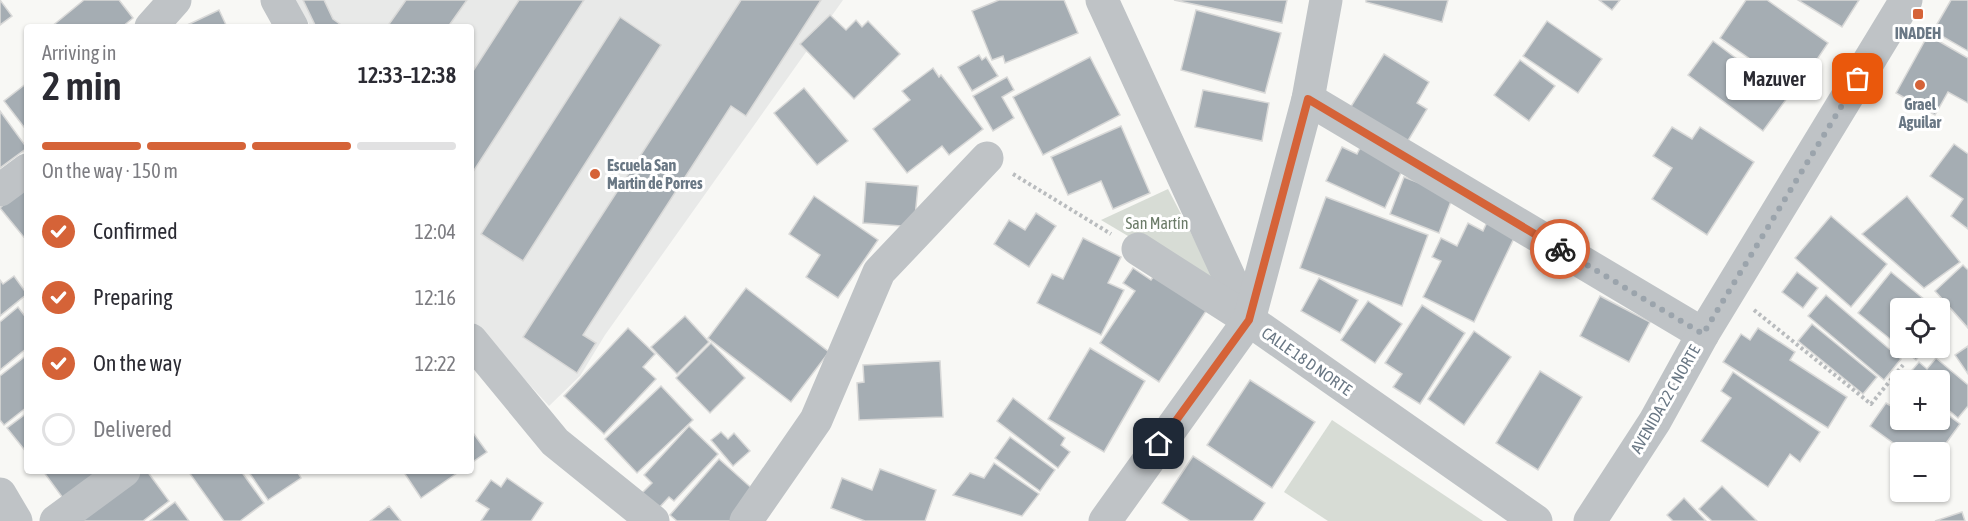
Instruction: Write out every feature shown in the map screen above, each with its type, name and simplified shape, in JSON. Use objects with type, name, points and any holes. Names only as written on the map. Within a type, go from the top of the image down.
[{"type":"street","points":[[154,24],[175,0]]},
{"type":"street","points":[[277,0],[290,24]]},
{"type":"street","name":"CALLE 18 D NORTE","points":[[1102,0],[1249,320],[1536,521]]},
{"type":"street","points":[[1105,521],[1249,320],[1308,99],[1326,0]]},
{"type":"street","name":"AVENIDA 22 C NORTE","points":[[1590,521],[1655,421],[1703,334],[1906,0]]},
{"type":"street","points":[[1308,99],[1703,334]]},
{"type":"street","points":[[746,521],[816,420],[879,272],[987,158]]},
{"type":"street","points":[[0,190],[24,172]]},
{"type":"street","points":[[1138,249],[1249,320]]},
{"type":"street","points":[[474,344],[555,442],[653,521]]},
{"type":"street","points":[[56,521],[120,474]]},
{"type":"street","points":[[0,494],[16,521]]},
{"type":"path","points":[[987,158],[1138,249]]},
{"type":"path","points":[[1730,291],[1871,404],[1903,365]]},
{"type":"shaded area","name":"Escuela San Martin de Porres","points":[[295,0],[843,0],[605,335],[580,376],[549,406],[474,324],[474,24],[309,24]]},
{"type":"green space","name":"San Martín","points":[[1168,189],[1215,279],[1209,284],[1101,220]]},
{"type":"green space","points":[[1332,420],[1483,521],[1328,521],[1284,492]]},
{"type":"building","points":[[0,0],[12,16],[0,25]]},
{"type":"building","points":[[84,0],[119,0],[133,18],[126,24],[55,24]]},
{"type":"building","points":[[303,0],[324,0],[333,19],[340,24],[315,24]]},
{"type":"building","points":[[406,0],[467,0],[450,24],[389,24]]},
{"type":"building","points":[[519,0],[584,0],[474,170],[474,69]]},
{"type":"building","points":[[741,0],[821,0],[746,116],[731,106],[583,335],[596,343],[577,373],[523,337]]},
{"type":"building","points":[[999,0],[1064,0],[1078,33],[1005,63],[1003,56],[992,60],[972,11]]},
{"type":"building","points":[[1174,0],[1287,0],[1282,23]]},
{"type":"building","points":[[1366,0],[1448,0],[1442,22],[1366,2]]},
{"type":"building","points":[[1599,0],[1620,0],[1612,10]]},
{"type":"building","points":[[1746,0],[1767,0],[1828,43],[1796,91],[1720,38]]},
{"type":"building","points":[[1798,0],[1859,0],[1842,27]]},
{"type":"building","points":[[1951,0],[1968,0],[1968,51],[1933,31]]},
{"type":"building","points":[[219,10],[226,24],[189,24]]},
{"type":"building","points":[[1196,10],[1281,33],[1265,93],[1181,70]]},
{"type":"building","points":[[830,15],[846,30],[856,20],[862,27],[868,21],[900,54],[854,99],[800,44]]},
{"type":"building","points":[[620,17],[661,45],[523,261],[481,234]]},
{"type":"building","points":[[1547,21],[1602,59],[1578,93],[1523,56]]},
{"type":"building","points":[[1928,35],[1968,58],[1968,103],[1948,92],[1935,115],[1896,93]]},
{"type":"building","points":[[1713,41],[1788,97],[1763,131],[1688,75]]},
{"type":"building","points":[[1384,54],[1429,82],[1417,103],[1427,109],[1406,144],[1350,108]]},
{"type":"building","points":[[979,55],[982,60],[986,57],[998,76],[972,91],[958,67]]},
{"type":"building","points":[[1090,57],[1120,115],[1043,155],[1013,97]]},
{"type":"building","points":[[1520,60],[1555,86],[1529,121],[1494,95]]},
{"type":"building","points":[[933,68],[983,129],[949,155],[942,146],[907,173],[873,129],[910,100],[902,91]]},
{"type":"building","points":[[1007,77],[1014,90],[1002,97],[1014,118],[993,131],[973,96]]},
{"type":"building","points":[[24,85],[24,127],[4,101]]},
{"type":"building","points":[[804,88],[848,141],[817,165],[774,113]]},
{"type":"building","points":[[1203,90],[1269,103],[1262,141],[1195,127]]},
{"type":"building","points":[[0,111],[24,144],[24,150],[0,168]]},
{"type":"building","points":[[1121,126],[1150,193],[1113,209],[1101,181],[1068,195],[1051,157]]},
{"type":"building","points":[[1672,127],[1692,139],[1700,127],[1754,162],[1707,235],[1652,199],[1672,168],[1653,156]]},
{"type":"building","points":[[1954,144],[1968,154],[1968,229],[1951,216],[1963,199],[1930,176]]},
{"type":"building","points":[[1342,147],[1357,154],[1360,148],[1403,168],[1385,208],[1326,181]]},
{"type":"building","points":[[1404,177],[1453,196],[1439,233],[1390,214]]},
{"type":"building","points":[[866,182],[918,186],[914,227],[863,223]]},
{"type":"building","points":[[24,187],[24,237],[0,208]]},
{"type":"building","points":[[814,196],[878,240],[838,298],[806,277],[820,255],[789,234]]},
{"type":"building","points":[[1907,196],[1960,262],[1924,288],[1862,234]]},
{"type":"building","points":[[1326,197],[1428,235],[1402,306],[1300,268]]},
{"type":"building","points":[[1036,213],[1056,226],[1029,267],[994,244],[1009,220],[1025,230]]},
{"type":"building","points":[[1831,216],[1887,264],[1851,307],[1795,258]]},
{"type":"building","points":[[1488,220],[1516,234],[1474,322],[1423,297],[1441,261],[1432,257],[1441,238],[1457,246],[1468,223],[1483,231]]},
{"type":"building","points":[[1083,238],[1121,257],[1108,283],[1124,290],[1101,335],[1037,303],[1052,274],[1063,279]]},
{"type":"building","points":[[1963,265],[1968,270],[1968,328],[1950,308],[1950,298],[1941,298],[1935,291]]},
{"type":"building","points":[[1133,268],[1151,280],[1156,273],[1208,308],[1159,382],[1100,343],[1135,291],[1123,283]]},
{"type":"building","points":[[1797,272],[1818,288],[1803,308],[1782,292]]},
{"type":"building","points":[[1891,272],[1923,298],[1890,298],[1890,339],[1858,313]]},
{"type":"building","points":[[14,276],[24,290],[24,296],[0,316],[0,280],[3,284]]},
{"type":"building","points":[[1319,278],[1358,300],[1340,333],[1301,311]]},
{"type":"building","points":[[746,288],[829,352],[791,402],[708,338]]},
{"type":"building","points":[[1826,295],[1890,350],[1890,358],[1901,359],[1884,380],[1808,316]]},
{"type":"building","points":[[1600,296],[1650,322],[1629,362],[1580,336]]},
{"type":"building","points":[[1368,301],[1402,324],[1375,363],[1341,340]]},
{"type":"building","points":[[1422,305],[1465,333],[1420,404],[1393,387],[1402,374],[1385,363]]},
{"type":"building","points":[[18,307],[24,315],[24,350],[0,370],[0,322]]},
{"type":"building","points":[[685,316],[709,342],[677,374],[651,347]]},
{"type":"building","points":[[1812,324],[1877,377],[1863,394],[1798,341]]},
{"type":"building","points":[[628,328],[655,354],[643,367],[656,379],[604,434],[564,396]]},
{"type":"building","points":[[1758,328],[1795,352],[1790,360],[1847,397],[1828,428],[1723,362],[1741,334],[1750,340]]},
{"type":"building","points":[[1474,331],[1511,357],[1464,425],[1428,399]]},
{"type":"building","points":[[711,343],[745,378],[710,413],[676,378]]},
{"type":"building","points":[[1968,346],[1968,374],[1955,355]]},
{"type":"building","points":[[1090,348],[1145,381],[1104,452],[1048,419]]},
{"type":"building","points":[[24,357],[24,409],[4,425],[0,420],[0,376]]},
{"type":"building","points":[[1936,358],[1968,385],[1968,406],[1958,418],[1950,411],[1950,370],[1912,370],[1919,362],[1927,369]]},
{"type":"building","points":[[940,361],[943,417],[859,420],[857,383],[864,382],[863,365]]},
{"type":"building","points":[[1540,371],[1582,397],[1538,470],[1496,443]]},
{"type":"building","points":[[1733,372],[1820,432],[1800,462],[1790,454],[1768,487],[1701,441],[1731,398],[1721,391]]},
{"type":"building","points":[[1250,380],[1315,422],[1272,488],[1207,445]]},
{"type":"building","points":[[661,386],[693,420],[637,473],[605,439]]},
{"type":"building","points":[[1013,398],[1065,438],[1061,445],[1070,452],[1058,468],[997,421]]},
{"type":"building","points":[[1886,403],[1890,405],[1890,430],[1950,430],[1950,416],[1960,424],[1947,442],[1892,442],[1870,426]]},
{"type":"building","points":[[24,415],[24,449],[7,428]]},
{"type":"building","points":[[689,426],[718,454],[674,501],[669,497],[654,513],[638,497],[652,483],[644,475]]},
{"type":"building","points":[[721,432],[728,439],[734,433],[750,451],[733,466],[711,440]]},
{"type":"building","points":[[474,434],[487,452],[474,461]]},
{"type":"building","points":[[1010,437],[1055,470],[1040,491],[995,458]]},
{"type":"building","points":[[1193,456],[1265,503],[1253,521],[1190,521],[1162,503]]},
{"type":"building","points":[[719,459],[756,492],[731,521],[677,521],[670,515]]},
{"type":"building","points":[[994,463],[1039,494],[1022,516],[953,495],[970,473],[984,478]]},
{"type":"building","points":[[880,469],[936,490],[925,521],[865,521],[831,508],[842,478],[872,490]]},
{"type":"building","points":[[45,474],[109,474],[68,505]]},
{"type":"building","points":[[133,474],[149,474],[169,501],[143,521],[71,521]]},
{"type":"building","points":[[190,474],[243,474],[264,503],[240,521],[224,521]]},
{"type":"building","points":[[250,474],[299,474],[301,478],[268,500]]},
{"type":"building","points":[[405,474],[456,474],[421,498]]},
{"type":"building","points":[[507,478],[543,503],[531,521],[481,521],[489,509],[476,501],[491,480],[501,487]]},
{"type":"building","points":[[1722,486],[1757,521],[1712,521],[1699,509]]},
{"type":"building","points":[[1684,498],[1706,521],[1673,521],[1667,515]]},
{"type":"building","points":[[175,502],[189,521],[150,521]]},
{"type":"building","points":[[389,506],[401,521],[370,521]]},
{"type":"building","points":[[1962,512],[1965,521],[1935,521]]},
{"type":"way so far","points":[[1560,249],[1703,334],[1858,79]]},
{"type":"place","name":"INADEH","points":[[1918,14]]},
{"type":"place","name":"Mazuver","points":[[1858,79]]},
{"type":"place","name":"Grael Aguilar","points":[[1920,85]]},
{"type":"place","name":"Escuela San Martin de Porres","points":[[595,174]]},
{"type":"route","points":[[1159,444],[1249,320],[1308,99],[1560,249]]}]
